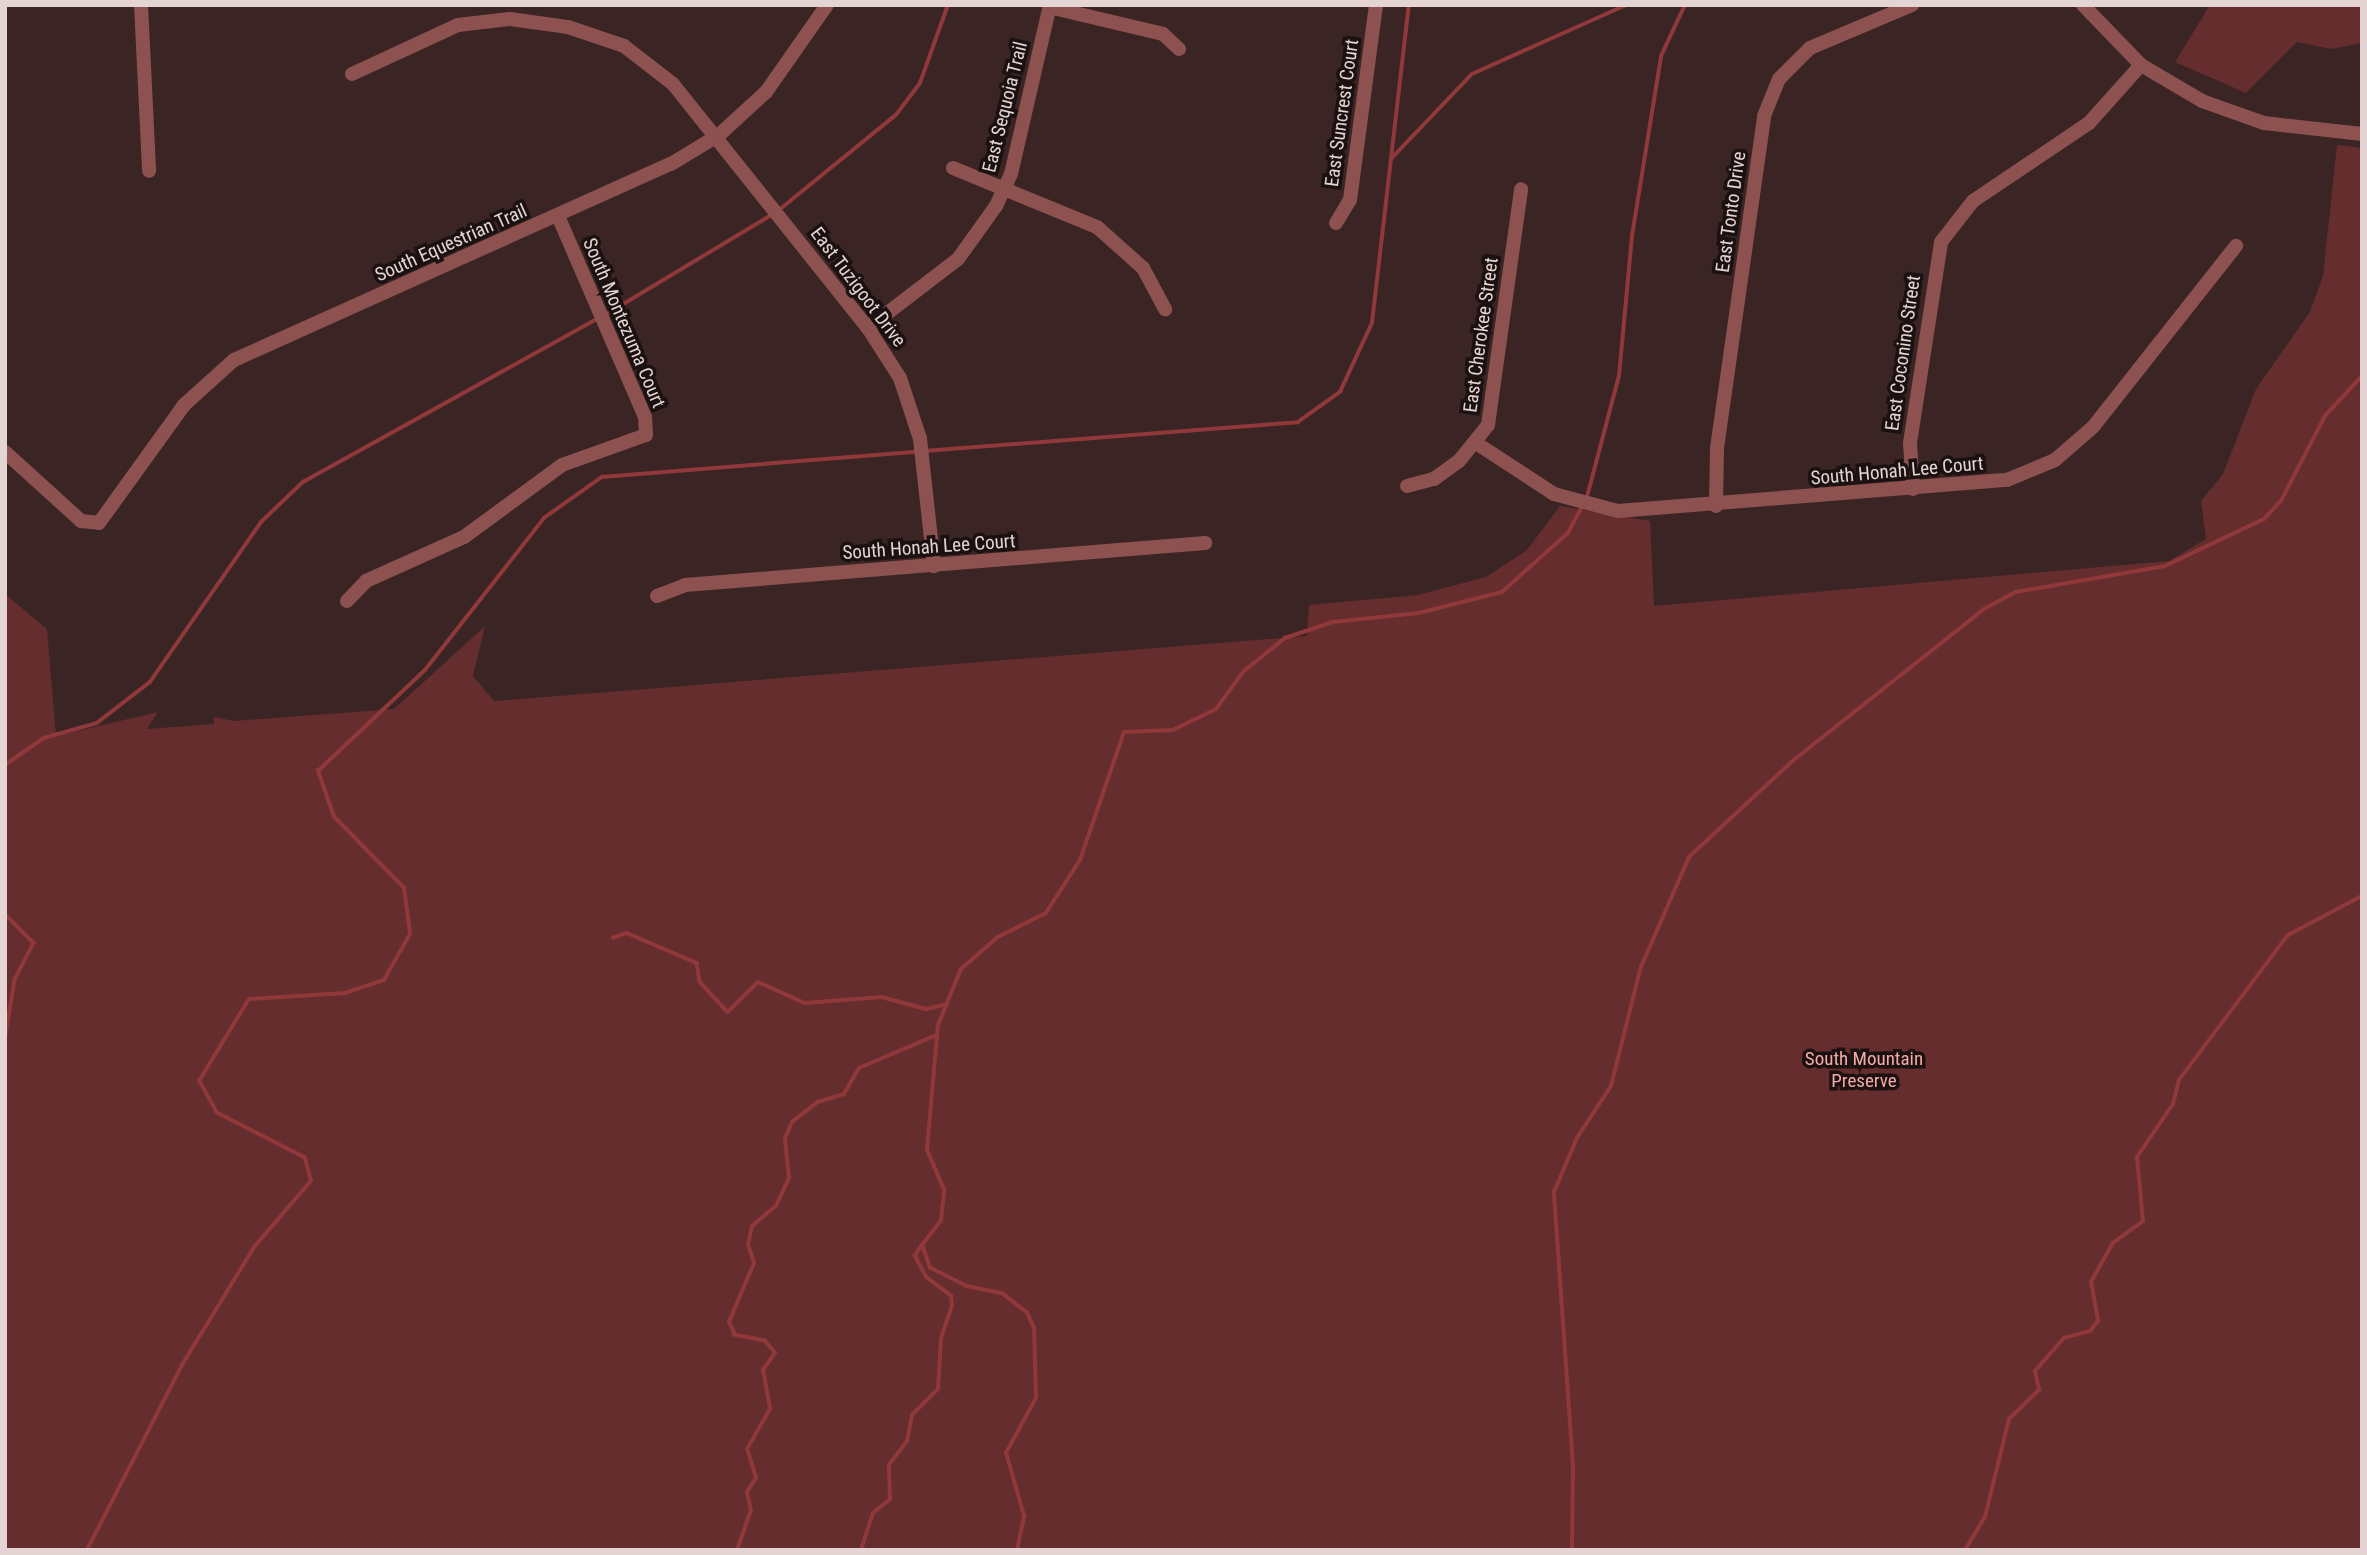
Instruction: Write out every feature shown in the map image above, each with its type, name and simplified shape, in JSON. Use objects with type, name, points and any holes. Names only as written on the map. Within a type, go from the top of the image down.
[{"type":"street","points":[[141,5],[149,171]]},
{"type":"street","name":"South Equestrian Trail","points":[[5,452],[60,505],[81,521],[99,523],[184,404],[234,360],[558,216],[719,135],[766,92],[827,5]]},
{"type":"street","name":"East Suncrest Court","points":[[1336,223],[1350,200],[1376,5]]},
{"type":"street","name":"East Tonto Drive","points":[[1716,506],[1717,448],[1763,116],[1779,79],[1810,48],[1912,5]]},
{"type":"street","points":[[2083,5],[2141,65],[2202,101],[2264,122],[2362,134]]},
{"type":"street","points":[[1049,6],[1163,34],[1180,49]]},
{"type":"street","name":"East Sequoia Trail","points":[[868,328],[958,259],[1004,189],[1049,6]]},
{"type":"street","name":"East Tuzigoot Drive","points":[[352,74],[458,25],[510,19],[568,27],[624,46],[673,84],[719,135],[868,328],[900,378],[920,439],[924,461],[934,566]]},
{"type":"street","name":"East Coconino Street","points":[[1913,489],[1910,443],[1927,299],[1941,242],[1973,201],[2089,123],[2141,65]]},
{"type":"street","points":[[953,168],[1083,220],[1120,244],[1143,268],[1165,309]]},
{"type":"street","name":"East Cherokee Street","points":[[1407,486],[1434,479],[1476,443],[1494,395],[1521,189]]},
{"type":"street","name":"South Montezuma Court","points":[[347,601],[366,581],[464,537],[562,465],[644,439],[645,417],[558,216]]},
{"type":"street","name":"South Honah Lee Court","points":[[1476,443],[1575,502],[1596,508],[1716,506],[2007,480],[2055,460],[2093,427],[2236,246]]},
{"type":"street","name":"South Honah Lee Court","points":[[657,596],[685,586],[1205,543]]},
{"type":"green space","points":[[2210,5],[2362,5],[2362,43],[2331,49],[2297,42],[2246,93],[2175,62]]},
{"type":"green space","name":"South Mountain Preserve","points":[[2337,145],[2362,148],[2362,1550],[5,1550],[5,594],[47,629],[56,736],[158,712],[147,729],[214,724],[214,717],[234,721],[394,709],[485,626],[473,676],[494,701],[1307,636],[1309,605],[1418,595],[1486,577],[1527,550],[1560,506],[1650,521],[1654,606],[2169,561],[2206,539],[2201,501],[2223,474],[2256,389],[2310,312],[2323,276]]},
{"type":"waterway","points":[[779,210],[896,115],[920,83],[948,5]]},
{"type":"waterway","points":[[924,451],[1298,422],[1340,392],[1372,323],[1409,5]]},
{"type":"waterway","points":[[1391,159],[1472,74],[1626,5]]},
{"type":"waterway","points":[[1587,497],[1619,376],[1632,236],[1661,56],[1685,5]]},
{"type":"waterway","points":[[605,315],[773,214]]},
{"type":"waterway","points":[[5,765],[44,738],[97,723],[150,682],[261,522],[303,482],[599,318]]},
{"type":"waterway","points":[[1572,1550],[1573,1466],[1554,1192],[1577,1138],[1611,1086],[1641,967],[1689,857],[1795,759],[1984,609],[2016,592],[2165,566],[2264,519],[2281,501],[2325,416],[2362,376]]},
{"type":"waterway","points":[[87,1550],[182,1365],[255,1246],[311,1181],[305,1158],[217,1113],[199,1081],[249,999],[345,993],[384,980],[410,934],[404,888],[334,817],[318,771],[425,670],[544,518],[602,477],[916,452]]},
{"type":"waterway","points":[[1017,1550],[1024,1516],[1006,1453],[1036,1398],[1034,1328],[1027,1313],[1003,1294],[966,1286],[930,1268],[922,1245],[941,1221],[944,1190],[927,1150],[938,1025],[961,969],[998,937],[1046,913],[1080,860],[1124,732],[1173,730],[1216,709],[1244,671],[1285,638],[1333,622],[1419,613],[1502,592],[1568,533],[1582,507]]},
{"type":"waterway","points":[[1965,1550],[1985,1517],[2009,1419],[2039,1390],[2035,1371],[2064,1338],[2090,1331],[2098,1321],[2091,1282],[2113,1243],[2143,1221],[2137,1157],[2173,1104],[2179,1080],[2288,935],[2362,896]]},
{"type":"waterway","points":[[5,914],[34,943],[15,980],[5,1041]]},
{"type":"waterway","points":[[613,938],[627,933],[697,963],[700,982],[728,1012],[758,982],[805,1003],[882,997],[926,1009],[947,1004]]},
{"type":"waterway","points":[[737,1550],[751,1510],[747,1492],[756,1478],[747,1449],[770,1409],[763,1370],[775,1353],[765,1341],[735,1335],[729,1322],[754,1263],[748,1245],[752,1226],[776,1206],[789,1178],[785,1139],[792,1122],[818,1102],[844,1094],[859,1068],[937,1035]]},
{"type":"waterway","points":[[861,1550],[873,1513],[890,1499],[889,1465],[907,1441],[912,1415],[938,1389],[941,1338],[952,1306],[951,1296],[926,1277],[915,1256],[921,1246]]}]
